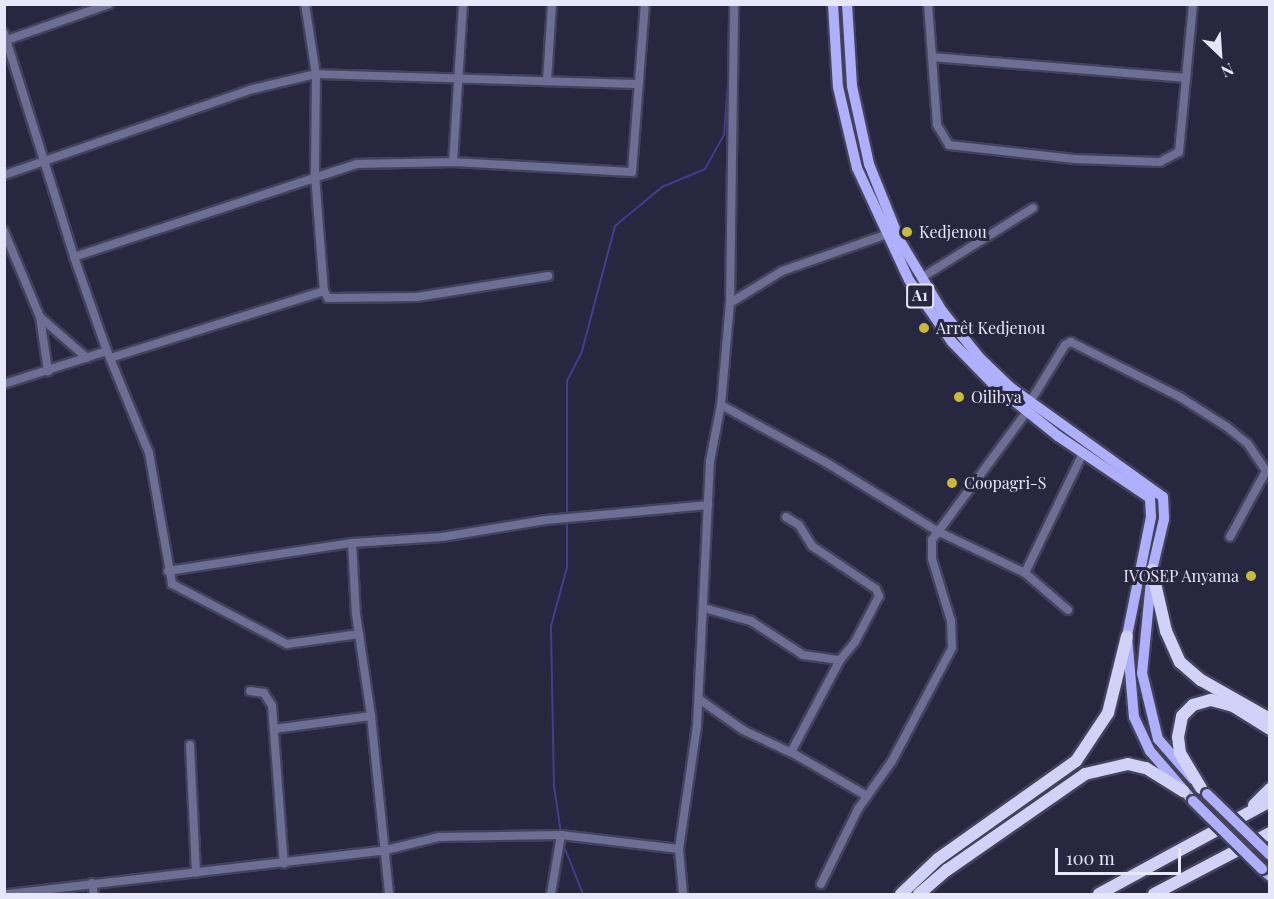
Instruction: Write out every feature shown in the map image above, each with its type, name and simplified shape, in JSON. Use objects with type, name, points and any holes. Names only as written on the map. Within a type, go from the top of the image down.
[{"type":"highway","points":[[1152,570],[1166,631],[1180,662],[1201,680],[1269,719]]},
{"type":"highway","points":[[901,894],[938,859],[1076,761],[1108,713],[1127,636]]},
{"type":"highway","points":[[1204,791],[1180,753],[1178,737],[1182,716],[1193,705],[1211,700],[1233,706],[1269,729]]},
{"type":"highway","points":[[919,894],[947,870],[1085,774],[1128,764],[1146,768],[1183,791]]},
{"type":"highway","points":[[1244,814],[1269,789]]},
{"type":"highway","points":[[1099,894],[1269,801]]},
{"type":"highway","points":[[1154,894],[1269,833]]},
{"type":"main road","name":"A1","points":[[833,4],[838,87],[857,168],[885,235],[909,280],[952,342],[1026,413],[1150,498],[1151,517],[1127,636],[1134,717],[1150,751],[1183,791],[1266,873]]},
{"type":"main road","name":"A1","points":[[846,4],[852,86],[869,164],[896,232],[921,278],[979,357],[1030,402],[1163,497],[1164,519],[1152,570],[1142,674],[1150,718],[1163,746],[1204,791],[1269,855]]},
{"type":"street","points":[[109,4],[6,36],[74,257],[108,355],[149,453],[171,584],[179,591],[287,644],[359,634]]},
{"type":"street","points":[[305,4],[316,74],[315,175],[324,291],[328,298],[338,300],[417,297],[548,276]]},
{"type":"street","points":[[453,162],[463,4]]},
{"type":"street","points":[[548,81],[552,4]]},
{"type":"street","points":[[74,257],[315,175],[357,164],[453,162],[632,172],[645,4]]},
{"type":"street","points":[[683,894],[679,849],[699,699],[710,461],[721,405],[730,303],[734,4]]},
{"type":"street","points":[[928,4],[937,125],[949,145],[1074,159],[1160,162],[1174,157],[1179,152],[1193,4]]},
{"type":"street","points":[[932,57],[1186,78]]},
{"type":"street","points":[[4,175],[43,159],[253,89],[316,74],[639,84]]},
{"type":"street","points":[[921,278],[1033,208]]},
{"type":"street","points":[[4,231],[40,317],[48,371]]},
{"type":"street","points":[[730,303],[782,271],[885,235]]},
{"type":"street","points":[[4,384],[87,358],[108,355],[324,291]]},
{"type":"street","points":[[40,317],[87,358]]},
{"type":"street","points":[[1030,402],[1065,345],[1079,343],[1180,397],[1227,427],[1248,444],[1266,471],[1230,537]]},
{"type":"street","points":[[721,405],[827,463],[937,531],[1025,573],[1068,610]]},
{"type":"street","points":[[821,884],[867,796],[892,761],[952,648],[949,611],[930,548],[937,531],[1026,413]]},
{"type":"street","points":[[1025,573],[1083,453]]},
{"type":"street","points":[[168,572],[352,543],[442,537],[546,520],[708,504]]},
{"type":"street","points":[[786,517],[799,525],[812,546],[876,590],[879,596],[855,642],[840,660],[791,752]]},
{"type":"street","points":[[352,543],[359,634],[371,716],[389,894]]},
{"type":"street","points":[[704,608],[751,621],[803,655],[840,660]]},
{"type":"street","points":[[250,691],[269,698],[274,729],[284,864]]},
{"type":"street","points":[[699,699],[743,730],[791,752],[867,796]]},
{"type":"street","points":[[274,729],[371,716]]},
{"type":"street","points":[[190,745],[196,873]]},
{"type":"street","points":[[8,894],[59,892],[92,882],[284,864],[386,850],[439,837],[561,835],[679,849]]},
{"type":"street","points":[[551,894],[561,835]]},
{"type":"street","points":[[92,882],[94,894]]},
{"type":"waterway","points":[[567,515],[567,381],[582,351],[615,226],[662,187],[705,169],[724,135],[729,69]]},
{"type":"waterway","points":[[561,833],[554,786],[551,626],[567,567],[567,520]]},
{"type":"waterway","points":[[563,844],[583,894]]},
{"type":"railway","points":[[1270,158],[1270,170]]},
{"type":"place","name":"Kedjenou","points":[[907,232]]},
{"type":"place","name":"Arrêt Kedjenou","points":[[924,328]]},
{"type":"place","name":"Oilibya","points":[[959,397]]},
{"type":"place","name":"Coopagri-S","points":[[952,483]]},
{"type":"place","name":"IVOSEP Anyama","points":[[1251,576]]}]
